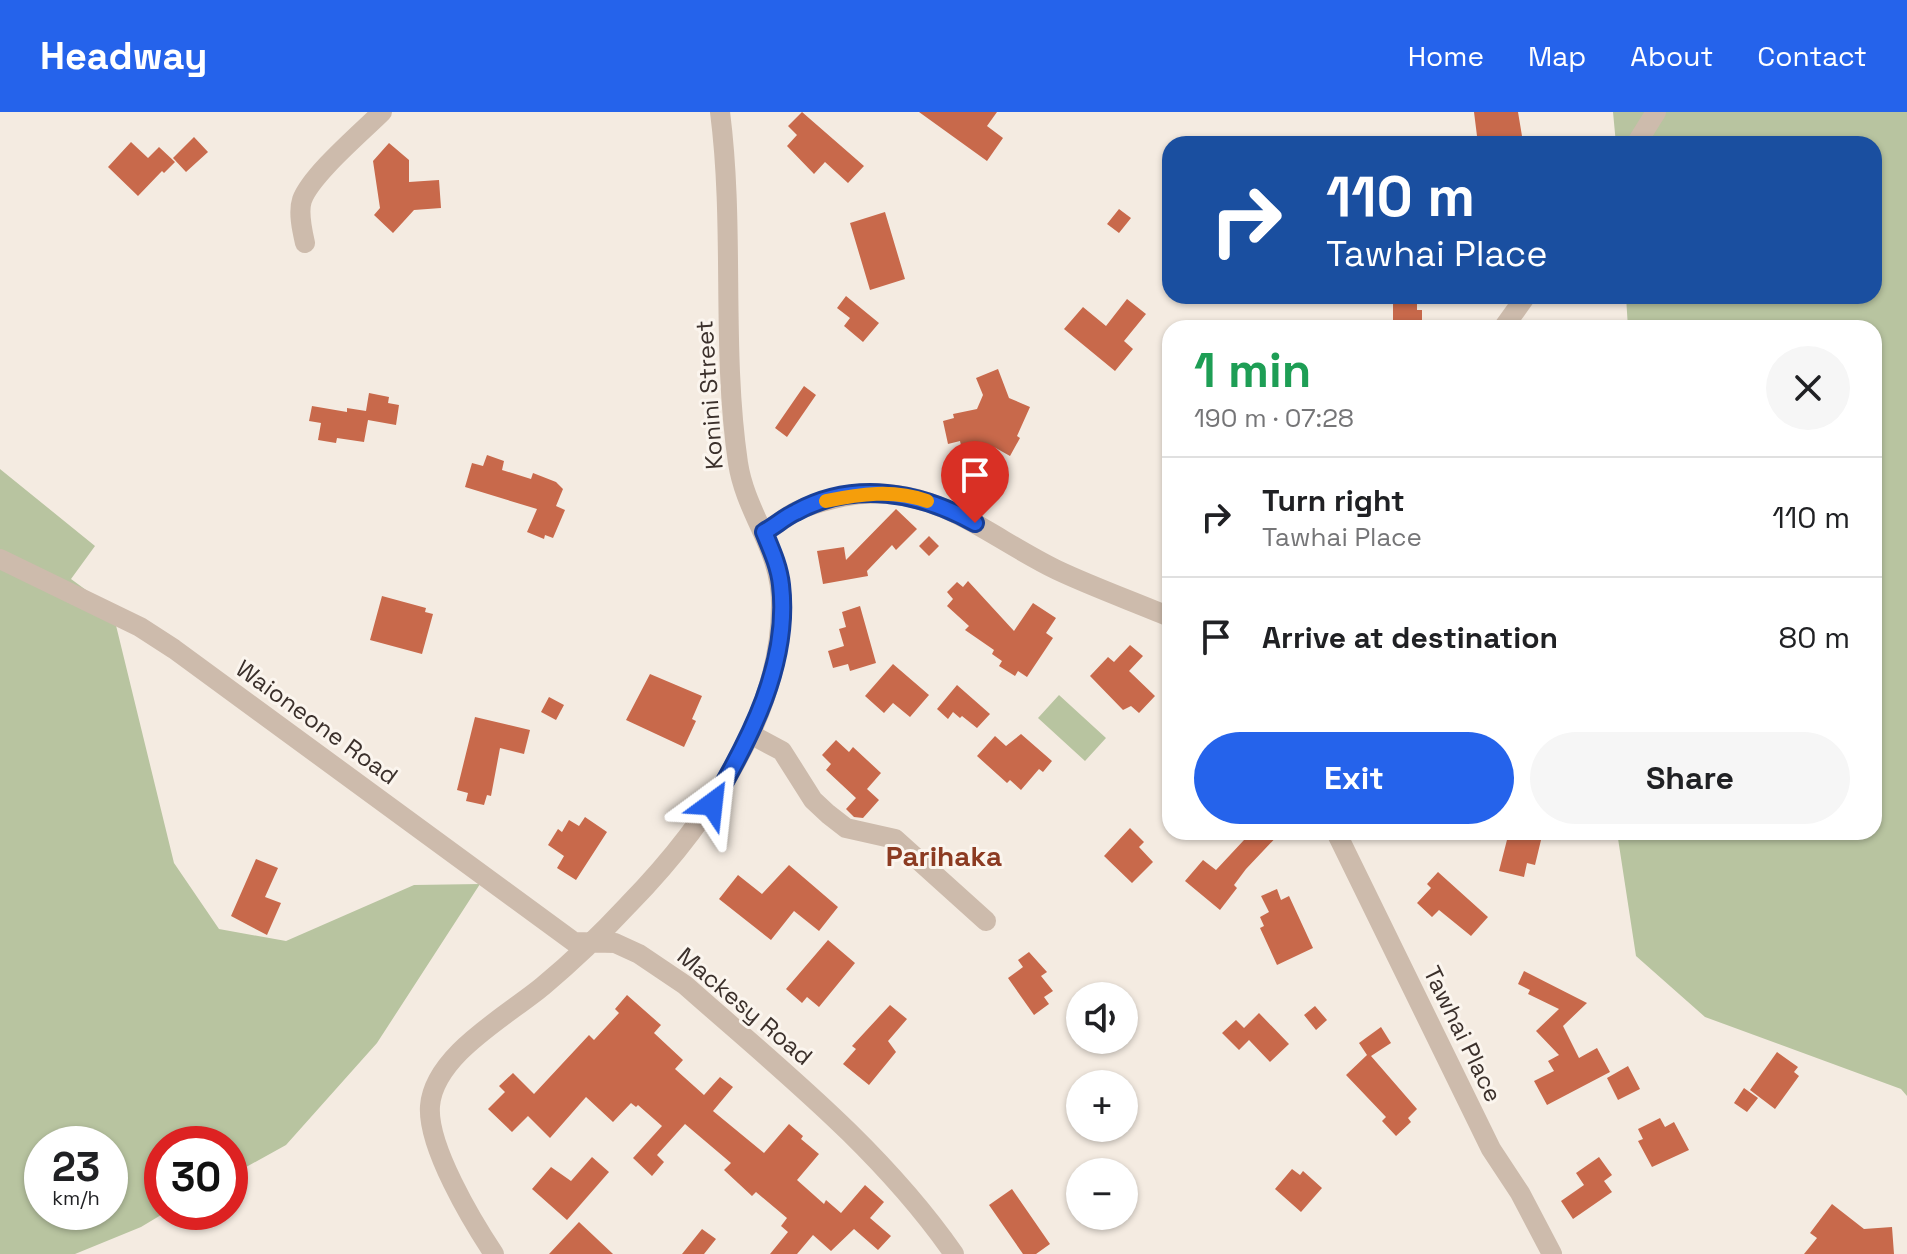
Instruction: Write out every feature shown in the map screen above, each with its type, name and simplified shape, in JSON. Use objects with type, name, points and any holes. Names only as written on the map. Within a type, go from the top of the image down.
[{"type":"street","points":[[305,243],[301,202],[309,186],[382,112]]},
{"type":"street","name":"Konini Street","points":[[592,942],[677,853],[712,804],[750,734],[768,688],[780,637],[781,584],[775,559],[743,487],[738,463],[729,345],[720,112]]},
{"type":"street","points":[[1641,136],[1656,112]]},
{"type":"street","points":[[764,532],[794,512],[818,502],[858,494],[893,493],[918,498],[948,508],[1056,569],[1162,614]]},
{"type":"street","name":"Waioneone Road","points":[[0,559],[140,627],[574,942],[592,942]]},
{"type":"street","points":[[750,734],[782,751],[813,800],[837,821],[846,828],[895,839],[986,921]]},
{"type":"street","name":"Tawhai Place","points":[[1340,840],[1491,1149],[1520,1193],[1552,1254]]},
{"type":"street","points":[[494,1254],[435,1143],[430,1113],[434,1089],[442,1073],[463,1050],[592,942]]},
{"type":"street","name":"Mackesy Road","points":[[592,942],[615,943],[639,954],[685,985],[844,1126],[921,1209],[954,1254]]},
{"type":"green space","points":[[1613,112],[1907,112],[1907,1096],[1901,1089],[1705,1017],[1636,956],[1618,840],[1882,840],[1882,320],[1628,320],[1626,304],[1882,304],[1882,136],[1615,136]]},
{"type":"green space","points":[[0,469],[95,546],[71,579],[112,609],[174,863],[219,929],[286,941],[414,885],[480,884],[377,1043],[286,1145],[248,1166],[248,1126],[144,1126],[144,1225],[75,1254],[0,1254]]},
{"type":"green space","points":[[1059,695],[1106,738],[1085,761],[1038,718]]},
{"type":"building","points":[[802,112],[864,166],[848,183],[825,162],[814,174],[787,146],[797,135],[788,126]]},
{"type":"building","points":[[919,112],[997,112],[987,126],[1003,138],[987,161]]},
{"type":"building","points":[[1474,112],[1518,112],[1522,136],[1477,136]]},
{"type":"building","points":[[194,137],[208,152],[186,172],[173,158]]},
{"type":"building","points":[[131,142],[148,158],[159,147],[175,162],[138,196],[108,167]]},
{"type":"building","points":[[389,143],[409,160],[409,182],[439,180],[441,208],[414,210],[393,233],[374,215],[380,208],[373,161]]},
{"type":"building","points":[[1119,209],[1131,218],[1119,233],[1107,224]]},
{"type":"building","points":[[885,212],[905,279],[870,290],[850,223]]},
{"type":"building","points":[[846,296],[879,323],[863,342],[844,326],[850,318],[837,308]]},
{"type":"building","points":[[1127,299],[1146,314],[1124,341],[1133,349],[1115,371],[1064,329],[1083,307],[1106,326]]},
{"type":"building","points":[[1393,304],[1417,304],[1417,310],[1422,310],[1422,320],[1393,320]]},
{"type":"building","points":[[998,369],[1009,398],[1030,407],[1017,436],[1020,438],[1010,456],[994,447],[963,454],[960,441],[948,444],[943,421],[954,418],[953,414],[977,409],[983,395],[976,378]]},
{"type":"building","points":[[804,386],[816,395],[787,437],[775,428]]},
{"type":"building","points":[[369,393],[389,397],[388,403],[399,405],[396,425],[368,420],[364,442],[337,438],[336,443],[318,440],[321,423],[309,421],[312,406],[347,412],[347,408],[366,411]]},
{"type":"building","points":[[487,455],[504,461],[502,470],[531,479],[533,473],[556,482],[563,489],[556,506],[565,510],[553,538],[545,535],[544,539],[527,532],[537,509],[465,487],[472,463],[483,466]]},
{"type":"building","points":[[896,509],[917,529],[896,550],[892,545],[867,571],[868,576],[823,584],[817,551],[844,547],[846,560]]},
{"type":"building","points":[[929,536],[939,546],[929,556],[919,546]]},
{"type":"building","points":[[968,581],[1014,631],[1033,603],[1056,618],[1046,633],[1053,638],[1027,677],[1018,671],[1015,676],[999,666],[1002,661],[992,654],[994,650],[965,630],[969,626],[947,606],[953,599],[947,592],[957,582],[963,587]]},
{"type":"building","points":[[382,596],[426,608],[425,612],[433,614],[422,654],[370,640]]},
{"type":"building","points":[[860,606],[876,663],[850,671],[848,664],[833,668],[828,651],[844,646],[839,629],[846,627],[842,612]]},
{"type":"building","points":[[1130,645],[1143,656],[1129,671],[1155,696],[1139,713],[1131,706],[1123,710],[1090,676],[1108,657],[1114,662]]},
{"type":"building","points":[[893,664],[929,695],[910,717],[893,703],[884,713],[865,696]]},
{"type":"building","points":[[650,674],[702,696],[692,719],[696,721],[684,747],[626,720]]},
{"type":"building","points":[[957,685],[990,714],[977,728],[962,716],[960,718],[953,712],[948,719],[937,709]]},
{"type":"building","points":[[549,697],[564,705],[556,720],[541,712]]},
{"type":"building","points":[[475,717],[530,730],[524,754],[500,748],[491,796],[487,795],[484,805],[466,801],[468,793],[457,790]]},
{"type":"building","points":[[1021,734],[1052,761],[1043,772],[1039,769],[1021,790],[1010,780],[1007,783],[977,756],[995,736],[1006,746]]},
{"type":"building","points":[[836,740],[849,752],[853,747],[881,773],[867,789],[879,800],[863,818],[854,817],[846,809],[856,798],[826,770],[831,764],[822,755]]},
{"type":"building","points":[[585,817],[607,832],[576,880],[557,868],[564,856],[548,845],[558,829],[562,832],[569,820],[579,826]]},
{"type":"building","points":[[1130,828],[1144,842],[1139,847],[1153,862],[1132,883],[1104,856]]},
{"type":"building","points":[[1244,840],[1273,840],[1246,869],[1234,885],[1237,888],[1220,910],[1185,881],[1203,860],[1216,870]]},
{"type":"building","points":[[1507,840],[1541,840],[1535,865],[1527,863],[1524,877],[1499,871]]},
{"type":"building","points":[[256,859],[278,868],[265,897],[281,903],[267,935],[231,916]]},
{"type":"building","points":[[789,865],[838,907],[819,931],[794,911],[771,940],[719,899],[738,875],[762,894]]},
{"type":"building","points":[[1438,872],[1488,917],[1471,936],[1439,910],[1432,917],[1417,903],[1431,888],[1427,884]]},
{"type":"building","points":[[1277,889],[1281,900],[1289,896],[1313,948],[1277,965],[1260,928],[1264,926],[1260,917],[1269,912],[1261,896]]},
{"type":"building","points":[[828,940],[855,963],[819,1007],[807,997],[802,1003],[786,989]]},
{"type":"building","points":[[1029,952],[1047,972],[1041,976],[1053,991],[1044,997],[1049,1004],[1034,1015],[1008,978],[1023,967],[1018,960]]},
{"type":"building","points":[[1524,971],[1587,1003],[1563,1026],[1579,1058],[1597,1048],[1610,1072],[1547,1105],[1534,1081],[1554,1071],[1548,1061],[1559,1055],[1536,1031],[1559,1009],[1528,994],[1530,990],[1518,984]]},
{"type":"building","points":[[627,995],[661,1025],[654,1033],[683,1060],[675,1069],[704,1095],[720,1077],[733,1087],[713,1111],[764,1153],[789,1124],[803,1136],[801,1139],[819,1154],[797,1180],[824,1204],[826,1200],[841,1213],[865,1185],[884,1202],[870,1218],[891,1236],[878,1250],[854,1229],[831,1251],[813,1235],[797,1254],[770,1254],[788,1232],[781,1226],[787,1218],[756,1192],[752,1196],[724,1170],[731,1163],[685,1124],[657,1155],[664,1162],[652,1176],[633,1158],[662,1126],[638,1105],[636,1107],[631,1103],[613,1122],[586,1097],[550,1138],[528,1116],[512,1132],[488,1109],[505,1092],[499,1086],[513,1073],[534,1094],[589,1035],[594,1040],[619,1013],[615,1009]]},
{"type":"building","points":[[890,1005],[907,1019],[888,1041],[896,1052],[869,1085],[843,1064],[856,1049],[852,1046]]},
{"type":"building","points":[[1315,1006],[1327,1020],[1316,1030],[1304,1015]]},
{"type":"building","points":[[1259,1013],[1289,1044],[1270,1062],[1249,1040],[1239,1050],[1222,1033],[1236,1020],[1244,1028]]},
{"type":"building","points":[[1381,1027],[1391,1043],[1371,1056],[1417,1109],[1408,1118],[1411,1122],[1396,1136],[1382,1121],[1386,1117],[1346,1075],[1367,1055],[1359,1043]]},
{"type":"building","points":[[1777,1052],[1798,1067],[1794,1072],[1799,1076],[1775,1109],[1750,1090]]},
{"type":"building","points":[[1628,1066],[1640,1089],[1618,1100],[1607,1078]]},
{"type":"building","points":[[1744,1088],[1758,1098],[1747,1112],[1734,1103]]},
{"type":"building","points":[[1660,1118],[1665,1127],[1674,1122],[1689,1150],[1652,1167],[1638,1141],[1643,1139],[1638,1129]]},
{"type":"building","points":[[592,1157],[609,1172],[567,1220],[532,1189],[551,1167],[571,1181]]},
{"type":"building","points":[[1599,1157],[1612,1175],[1604,1181],[1612,1192],[1573,1219],[1561,1201],[1584,1185],[1576,1173]]},
{"type":"building","points":[[1292,1169],[1300,1175],[1303,1171],[1322,1188],[1301,1212],[1275,1189]]},
{"type":"building","points":[[1012,1189],[1050,1244],[1036,1254],[1023,1254],[989,1205]]},
{"type":"building","points":[[1832,1204],[1864,1229],[1892,1227],[1894,1254],[1804,1254],[1817,1238],[1810,1233]]},
{"type":"building","points":[[579,1222],[613,1254],[549,1254]]},
{"type":"building","points":[[702,1229],[716,1239],[704,1254],[682,1254]]},
{"type":"slow traffic","points":[[826,501],[858,494],[893,493],[927,501]]},
{"type":"district","name":"Parihaka","points":[[944,856]]},
{"type":"route","points":[[712,804],[750,734],[776,661],[780,637],[781,584],[764,532],[794,512],[818,502],[858,494],[893,493],[918,498],[948,508],[975,523]]}]
